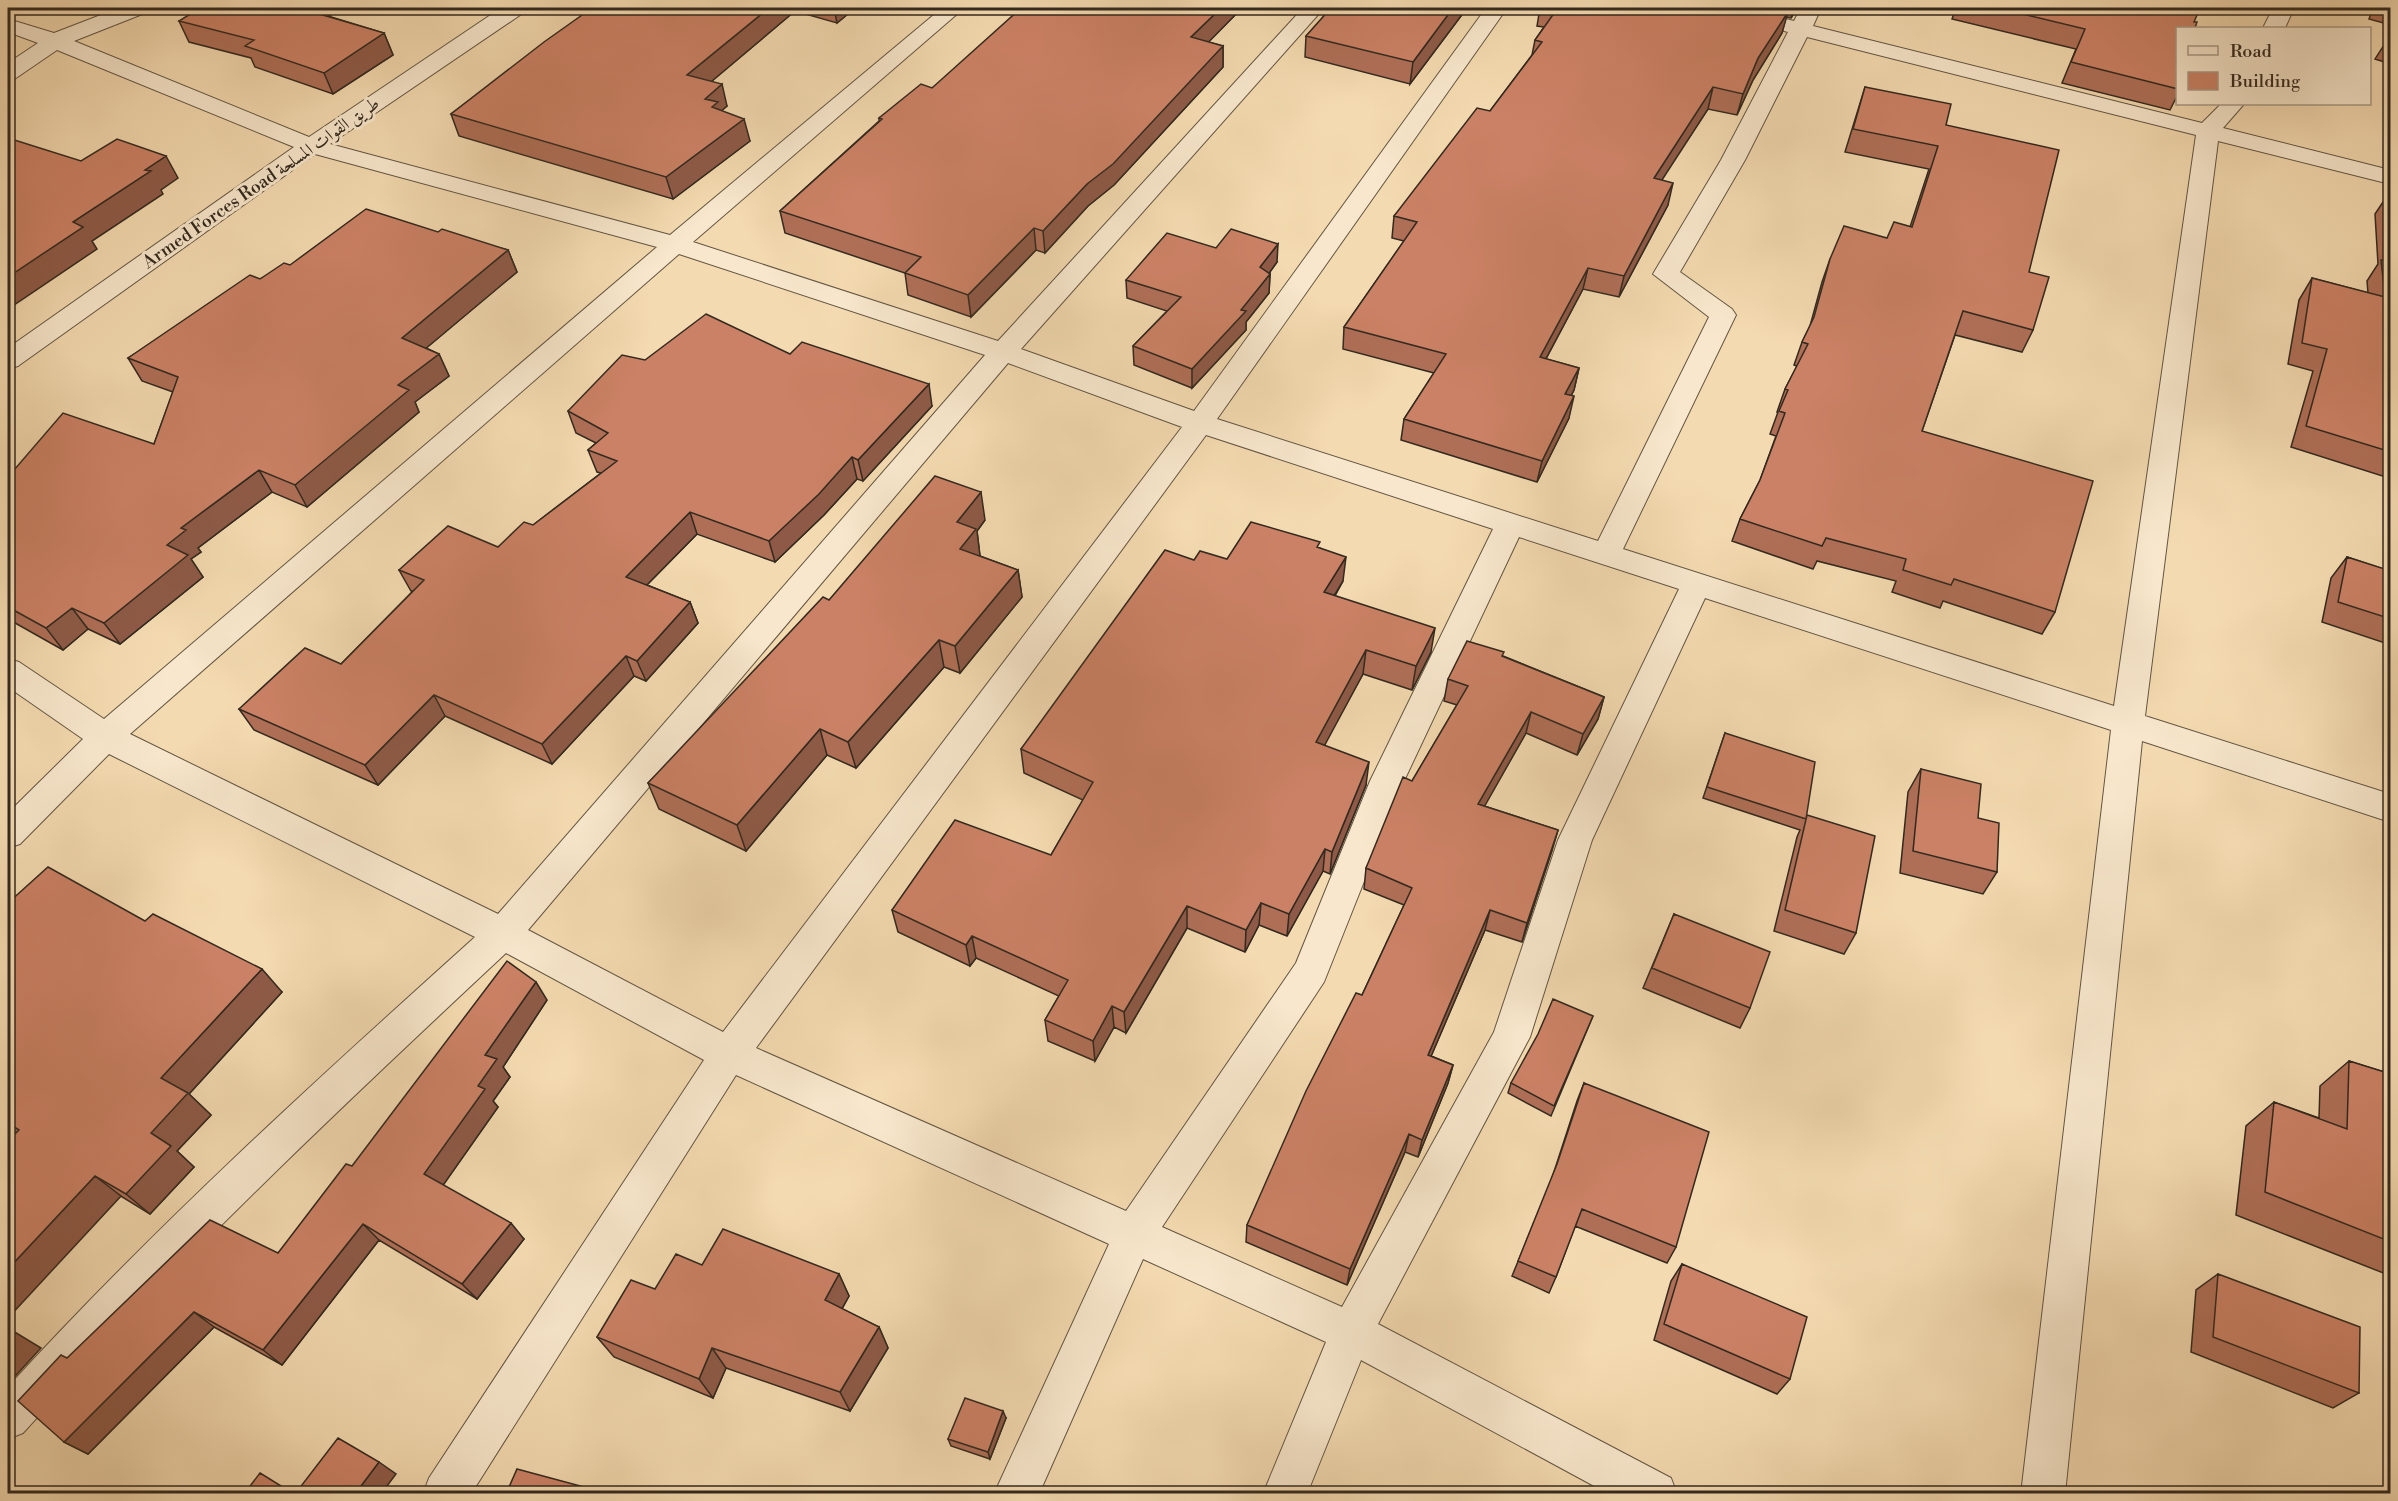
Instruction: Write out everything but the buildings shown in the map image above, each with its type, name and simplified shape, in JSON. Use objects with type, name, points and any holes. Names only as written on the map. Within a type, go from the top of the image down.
[{"type":"street","points":[[8,73],[55,41],[137,8]]},
{"type":"street","name":"Armed Forces Road طريق القوات المسلحة","points":[[8,360],[311,146],[515,8]]},
{"type":"street","points":[[8,834],[105,737],[675,244],[954,8]]},
{"type":"street","points":[[8,1418],[97,1320],[289,1130],[502,934],[1004,352],[1314,8]]},
{"type":"street","points":[[445,1494],[729,1054],[1200,423],[1497,8]]},
{"type":"street","points":[[1717,8],[1807,17],[2208,130],[2391,177]]},
{"type":"street","points":[[2274,27],[2283,8]]},
{"type":"street","points":[[1606,554],[1723,315],[1666,274],[1733,160],[1807,17]]},
{"type":"street","points":[[8,25],[55,41],[311,146],[675,244],[1004,352],[1200,423],[2128,721],[2391,808]]},
{"type":"street","points":[[2043,1494],[2128,721],[2208,130],[2232,105]]},
{"type":"street","points":[[1016,1494],[1134,1234],[1311,972],[1387,781],[1511,523]]},
{"type":"street","points":[[1286,1494],[1350,1332],[1512,1037],[1575,840],[1697,583]]},
{"type":"street","points":[[8,671],[105,737],[502,934],[729,1054],[1350,1332],[1655,1494]]}]
